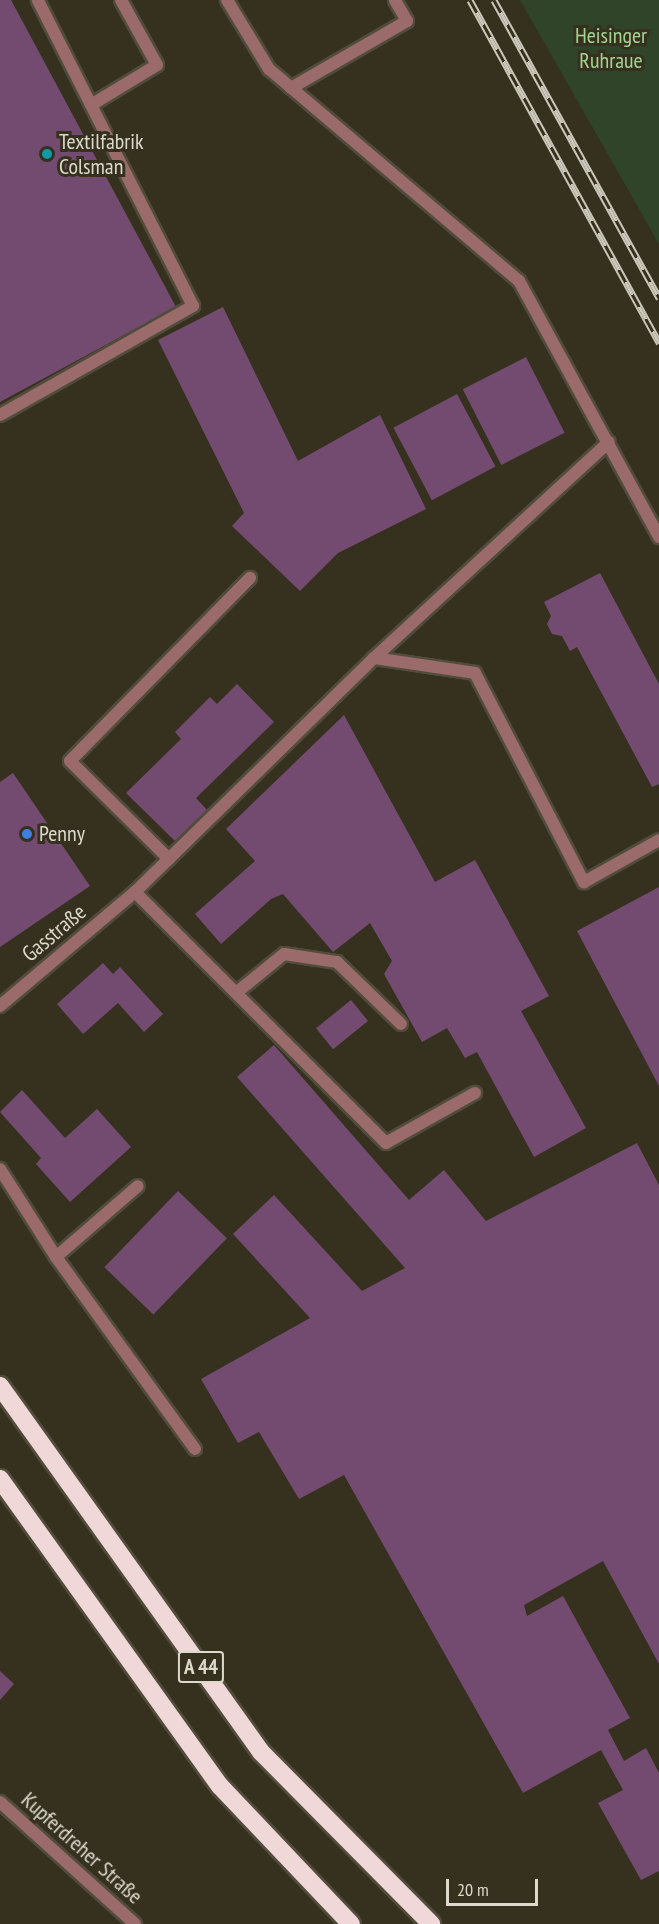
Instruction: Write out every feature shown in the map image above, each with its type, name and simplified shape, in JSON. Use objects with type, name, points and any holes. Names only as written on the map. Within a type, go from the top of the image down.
[{"type":"highway","name":"A 44","points":[[0,1386],[261,1752],[431,1924]]},
{"type":"highway","name":"A 44","points":[[0,1479],[220,1786],[351,1924]]},
{"type":"street","points":[[0,415],[193,306],[38,0]]},
{"type":"street","points":[[91,105],[157,65],[121,0]]},
{"type":"street","points":[[227,0],[269,69],[519,281],[659,537]]},
{"type":"street","points":[[291,88],[407,21],[395,0]]},
{"type":"street","name":"Gasstraße","points":[[0,1006],[135,892],[375,658],[609,442]]},
{"type":"street","points":[[169,859],[70,761],[250,578]]},
{"type":"street","points":[[375,658],[475,673],[584,882],[659,840]]},
{"type":"street","points":[[135,892],[386,1143],[475,1093]]},
{"type":"street","points":[[236,993],[284,954],[337,962],[401,1024]]},
{"type":"street","points":[[0,1169],[56,1257],[195,1449]]},
{"type":"street","points":[[56,1257],[138,1186]]},
{"type":"street","name":"Kupferdreher Straße","points":[[0,1803],[135,1924]]},
{"type":"green space","name":"Heisinger Ruhraue","points":[[520,0],[659,0],[659,244]]},
{"type":"building","name":"Textilfabrik Colsman","points":[[0,0],[11,0],[176,307],[0,402]]},
{"type":"building","points":[[223,307],[298,461],[380,415],[426,509],[338,553],[300,591],[232,526],[244,513],[158,340]]},
{"type":"building","points":[[526,357],[565,433],[501,465],[463,389]]},
{"type":"building","points":[[457,394],[495,466],[432,500],[393,428]]},
{"type":"building","points":[[600,573],[659,684],[659,784],[652,787],[577,647],[570,651],[562,636],[552,634],[547,624],[551,616],[544,602]]},
{"type":"building","points":[[237,684],[274,722],[196,798],[207,810],[175,841],[126,793],[181,739],[175,732],[210,697],[217,704]]},
{"type":"building","points":[[344,715],[435,882],[475,860],[549,996],[521,1011],[586,1128],[534,1157],[477,1052],[465,1058],[447,1028],[422,1042],[384,974],[392,961],[370,923],[333,952],[283,894],[271,899],[221,944],[195,914],[255,861],[226,829]]},
{"type":"building","name":"Penny","points":[[13,773],[90,886],[0,947],[0,782]]},
{"type":"building","points":[[659,887],[659,1086],[577,931]]},
{"type":"building","points":[[103,963],[113,974],[120,967],[163,1014],[144,1032],[118,1003],[83,1034],[57,1004]]},
{"type":"building","points":[[351,1000],[368,1021],[333,1049],[316,1028]]},
{"type":"building","points":[[274,1045],[409,1200],[444,1170],[486,1221],[637,1143],[659,1185],[659,1664],[603,1561],[524,1605],[527,1616],[563,1596],[630,1718],[608,1730],[624,1761],[646,1748],[659,1773],[659,1871],[641,1880],[598,1803],[623,1790],[601,1750],[523,1793],[344,1475],[299,1499],[259,1432],[238,1443],[201,1379],[310,1318],[233,1234],[274,1195],[362,1291],[405,1268],[237,1077]]},
{"type":"building","points":[[22,1090],[65,1138],[97,1109],[131,1147],[70,1202],[36,1164],[41,1158],[0,1112]]},
{"type":"building","points":[[178,1191],[227,1238],[153,1314],[104,1267]]},
{"type":"building","points":[[0,1671],[14,1684],[0,1700]]},
{"type":"railway","points":[[470,0],[659,343]]},
{"type":"railway","points":[[494,0],[659,298]]},
{"type":"place","name":"Textilfabrik Colsman","points":[[47,154]]},
{"type":"place","name":"Penny","points":[[27,834]]}]
